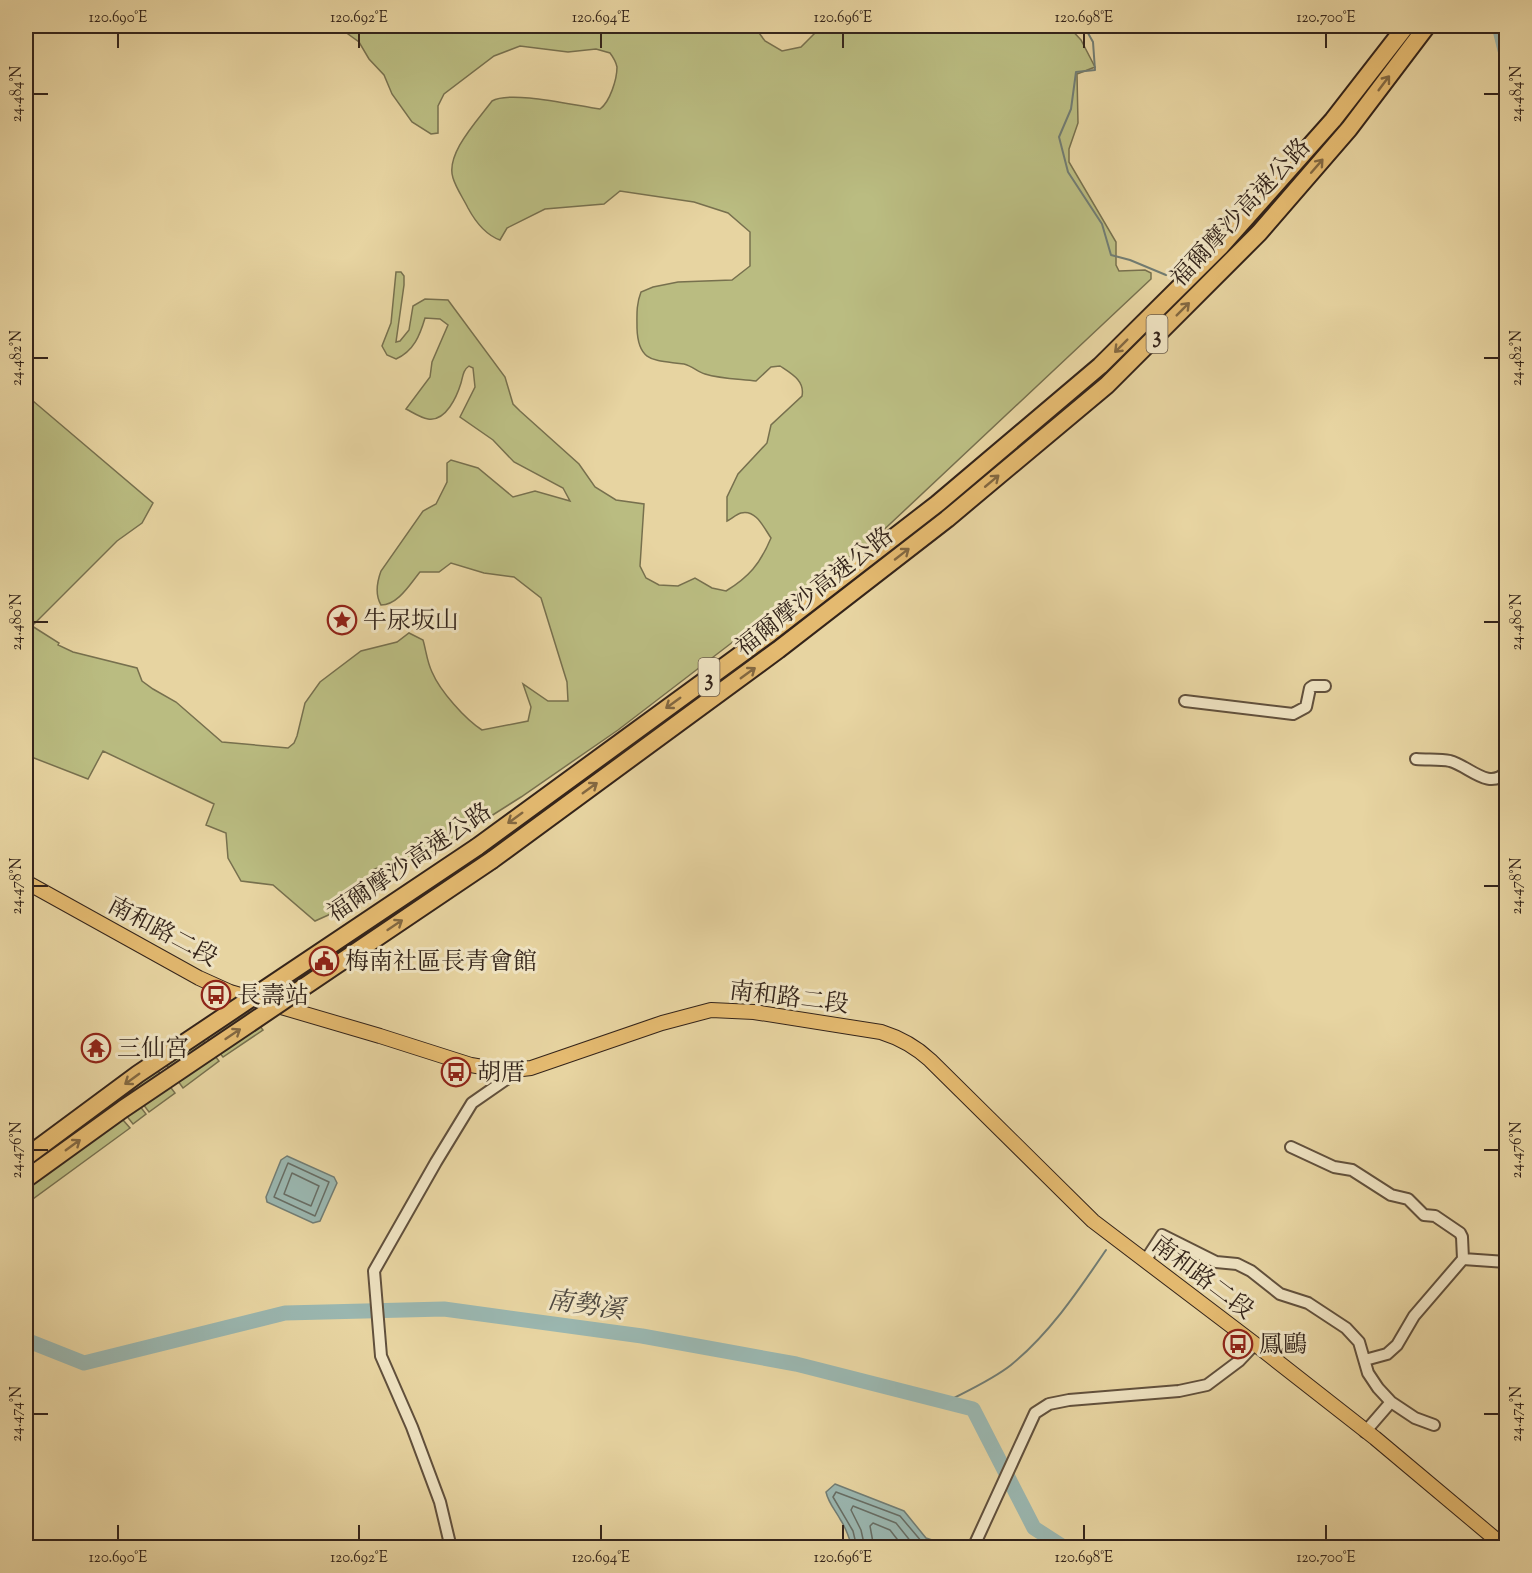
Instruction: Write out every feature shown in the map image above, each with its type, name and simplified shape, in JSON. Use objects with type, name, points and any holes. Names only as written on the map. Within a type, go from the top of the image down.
[{"type":"highway","name":"福爾摩沙高速公路","points":[[26,1157],[138,1074],[477,847],[770,633],[938,504],[1100,366],[1221,246],[1333,120],[1406,26]]},
{"type":"highway","name":"福爾摩沙高速公路","points":[[26,1179],[123,1109],[492,860],[778,650],[947,519],[1107,385],[1259,233],[1349,129],[1427,26]]},
{"type":"main road","name":"南和路二段","points":[[26,882],[199,978],[230,992],[380,1035],[471,1065],[518,1071],[662,1023],[711,1010],[754,1012],[881,1032],[899,1037],[930,1060],[1094,1221],[1370,1435],[1506,1548]]},
{"type":"street","points":[[1185,701],[1293,714],[1306,707],[1310,688],[1325,686]]},
{"type":"street","points":[[1416,759],[1450,761],[1489,779],[1502,777],[1506,772]]},
{"type":"street","points":[[451,1548],[442,1507],[381,1356],[374,1271],[472,1103],[518,1071]]},
{"type":"street","points":[[1291,1147],[1334,1167],[1352,1170],[1390,1195],[1408,1199],[1424,1215],[1435,1216],[1460,1233],[1462,1237],[1463,1259],[1413,1316],[1397,1346],[1387,1354],[1365,1360]]},
{"type":"street","points":[[1144,1261],[1162,1235],[1216,1262],[1237,1264],[1251,1271],[1280,1294],[1308,1303],[1346,1328],[1359,1342],[1368,1373],[1377,1388],[1391,1402],[1415,1418],[1434,1425]]},
{"type":"street","points":[[1463,1259],[1506,1262]]},
{"type":"street","points":[[973,1548],[1035,1413],[1050,1404],[1069,1400],[1179,1391],[1207,1386],[1239,1361],[1255,1344]]},
{"type":"street","points":[[1370,1435],[1391,1402]]},
{"type":"green space","points":[[337,26],[754,26],[765,41],[782,51],[801,47],[822,26],[1068,26],[1081,40],[1095,67],[1077,74],[1078,123],[1069,149],[1069,162],[1116,242],[1116,265],[1119,271],[1145,270],[1151,273],[1151,279],[874,539],[751,628],[618,730],[521,797],[436,851],[374,869],[364,899],[315,921],[273,885],[241,881],[228,858],[226,833],[206,825],[214,804],[103,751],[88,779],[26,757],[26,395],[153,503],[142,523],[117,541],[32,626],[59,643],[58,645],[73,652],[137,668],[142,681],[176,702],[222,742],[288,748],[297,736],[305,703],[320,682],[361,651],[397,642],[409,633],[423,640],[430,668],[447,696],[468,719],[482,730],[528,721],[531,707],[523,684],[548,701],[568,701],[567,682],[541,598],[514,577],[484,573],[451,563],[439,572],[420,572],[393,602],[381,605],[379,601],[377,588],[381,571],[423,511],[436,504],[447,482],[447,463],[451,460],[478,468],[513,497],[535,491],[570,501],[563,488],[514,462],[493,440],[460,417],[475,387],[473,368],[469,366],[466,369],[454,401],[440,416],[428,419],[406,409],[430,377],[432,362],[448,325],[440,319],[425,318],[418,336],[407,352],[396,359],[387,355],[382,346],[391,323],[396,272],[401,272],[404,276],[404,285],[396,342],[400,341],[409,330],[413,306],[425,299],[448,300],[505,377],[513,404],[579,464],[595,487],[616,500],[644,504],[640,566],[646,578],[659,585],[678,586],[695,578],[712,588],[726,591],[758,563],[771,538],[759,520],[751,514],[741,513],[727,521],[727,497],[738,474],[767,443],[771,425],[802,396],[800,382],[780,366],[771,367],[756,381],[724,378],[705,374],[684,364],[650,358],[641,348],[638,340],[637,319],[641,292],[678,282],[732,280],[750,266],[750,232],[728,213],[694,202],[620,191],[604,204],[545,209],[507,228],[500,240],[481,227],[468,208],[453,178],[454,159],[471,127],[492,101],[501,98],[528,98],[600,109],[610,96],[616,78],[617,67],[610,53],[596,49],[568,52],[520,46],[494,56],[444,94],[438,106],[438,133],[431,134],[412,122],[392,94],[384,75],[369,59],[359,42]]},
{"type":"green space","points":[[237,997],[263,1030],[223,1057],[197,1026]]},
{"type":"green space","points":[[194,1029],[219,1061],[183,1088],[159,1055]]},
{"type":"green space","points":[[149,1059],[175,1093],[149,1112],[123,1078]]},
{"type":"green space","points":[[120,1080],[146,1114],[133,1124],[106,1090]]},
{"type":"green space","points":[[100,1094],[130,1128],[26,1204],[26,1149]]},
{"type":"water","points":[[287,1156],[334,1177],[337,1183],[320,1221],[313,1223],[267,1202],[266,1197],[281,1160]]},
{"type":"water","points":[[835,1484],[904,1511],[926,1538],[953,1547],[852,1547],[844,1526],[827,1496],[826,1492]]},
{"type":"waterway","points":[[1084,26],[1093,42],[1095,70],[1076,72],[1071,109],[1059,137],[1068,172],[1102,224],[1111,255],[1166,275]]},
{"type":"waterway","points":[[1499,26],[1506,54]]},
{"type":"waterway","points":[[946,1402],[996,1376],[1025,1353],[1063,1311],[1106,1250]]},
{"type":"waterway","name":"南勢溪","points":[[26,1340],[84,1363],[285,1313],[444,1309],[642,1336],[796,1364],[973,1409],[1034,1528],[1065,1548]]},
{"type":"place","name":"牛尿坂山","points":[[342,620]]},
{"type":"place","name":"梅南社區長青會館","points":[[324,961]]},
{"type":"place","name":"長壽站","points":[[216,995]]},
{"type":"place","name":"三仙宮","points":[[96,1048]]},
{"type":"place","name":"胡厝","points":[[456,1072]]},
{"type":"place","name":"鳳鷗","points":[[1238,1344]]}]
